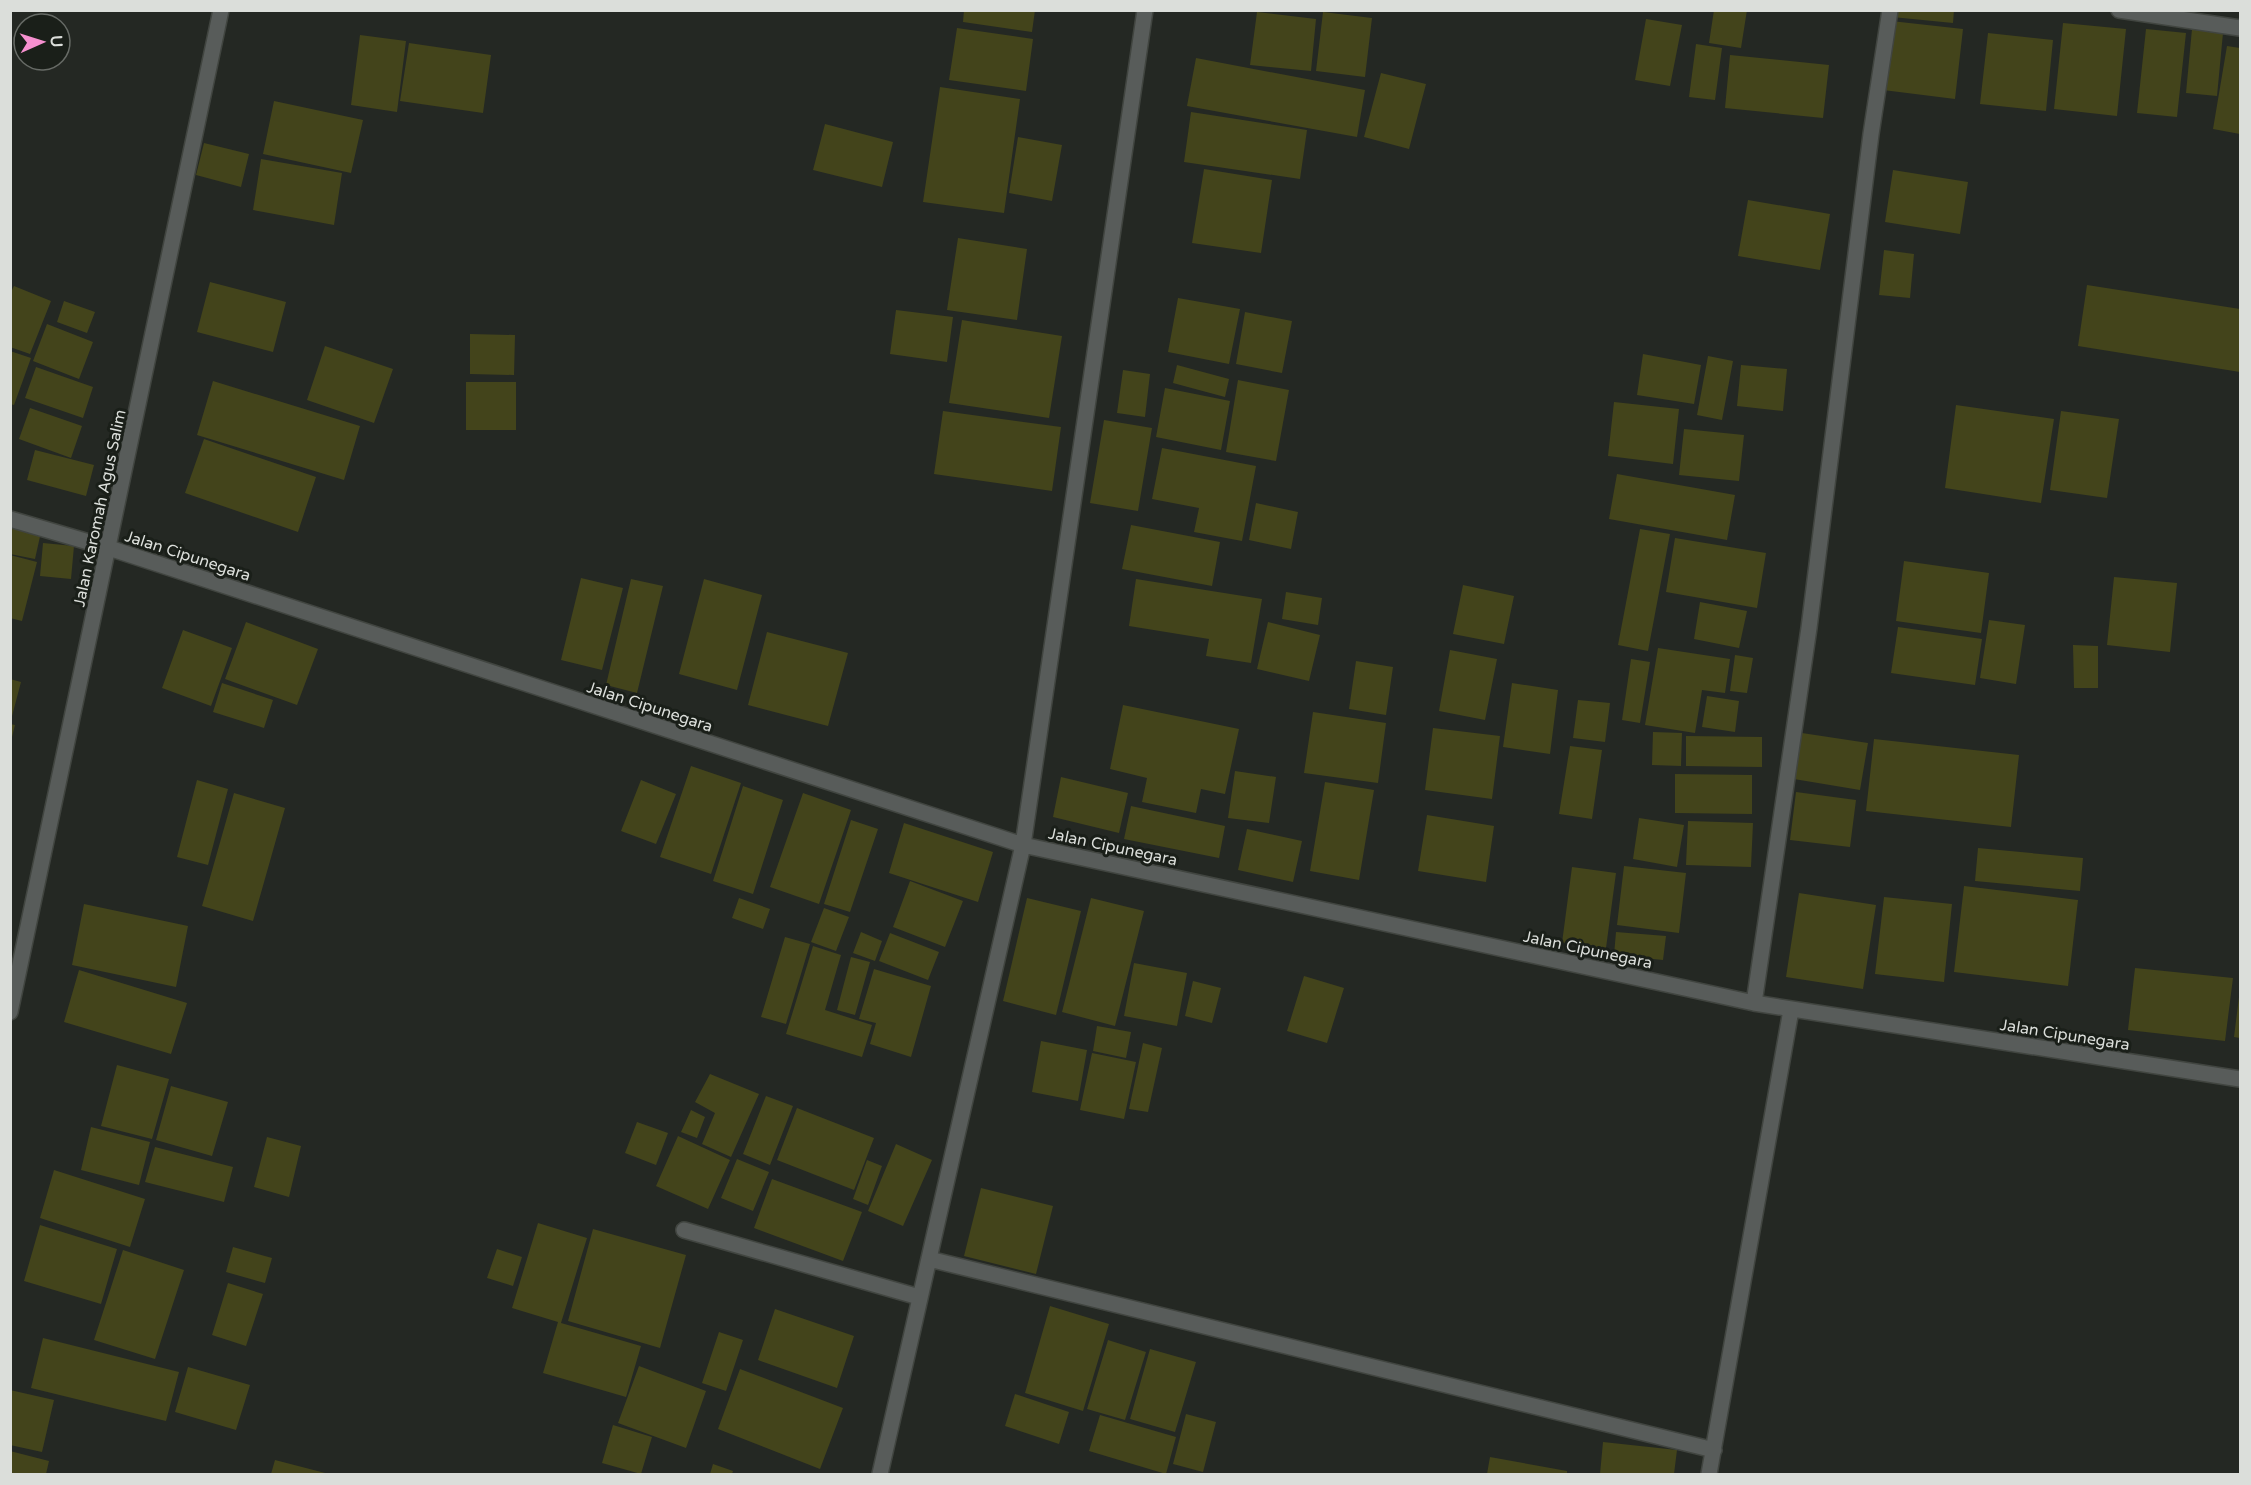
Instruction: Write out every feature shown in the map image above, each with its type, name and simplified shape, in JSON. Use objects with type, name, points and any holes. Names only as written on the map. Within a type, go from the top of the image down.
[{"type":"street","name":"Jalan Karomah Agus Salim","points":[[10,1012],[221,10]]},
{"type":"street","points":[[880,1474],[1023,845],[1145,10]]},
{"type":"street","points":[[1754,1003],[1809,628],[1871,134],[1890,10]]},
{"type":"street","points":[[2119,10],[2241,28]]},
{"type":"street","name":"Jalan Cipunegara","points":[[10,519],[109,548],[1023,845],[1754,1003],[2241,1079]]},
{"type":"street","points":[[1708,1474],[1791,1010]]},
{"type":"street","points":[[684,1230],[919,1298]]},
{"type":"street","points":[[929,1259],[1714,1450]]},
{"type":"building","points":[[964,10],[1035,10],[1032,32],[963,22]]},
{"type":"building","points":[[1714,10],[1747,10],[1741,48],[1709,43]]},
{"type":"building","points":[[1893,10],[1954,10],[1953,23],[1892,17]]},
{"type":"building","points":[[1257,12],[1316,19],[1311,71],[1250,65]]},
{"type":"building","points":[[1323,12],[1372,18],[1365,77],[1316,71]]},
{"type":"building","points":[[1646,19],[1682,25],[1670,86],[1635,80]]},
{"type":"building","points":[[1891,21],[1963,29],[1955,99],[1883,90]]},
{"type":"building","points":[[2063,23],[2126,29],[2117,116],[2054,109]]},
{"type":"building","points":[[957,28],[1033,39],[1026,91],[949,80]]},
{"type":"building","points":[[2146,29],[2186,33],[2177,117],[2137,113]]},
{"type":"building","points":[[2192,29],[2223,33],[2217,96],[2186,93]]},
{"type":"building","points":[[1988,33],[2053,40],[2046,111],[1980,104]]},
{"type":"building","points":[[360,35],[406,41],[397,112],[351,105]]},
{"type":"building","points":[[409,43],[491,55],[483,113],[400,101]]},
{"type":"building","points":[[1696,44],[1722,48],[1715,100],[1689,97]]},
{"type":"building","points":[[2227,46],[2240,48],[2240,134],[2213,129]]},
{"type":"building","points":[[1730,55],[1829,65],[1823,118],[1725,108]]},
{"type":"building","points":[[1196,58],[1365,90],[1357,137],[1187,106]]},
{"type":"building","points":[[1381,73],[1426,84],[1409,149],[1364,137]]},
{"type":"building","points":[[940,87],[1020,99],[1004,213],[923,202]]},
{"type":"building","points":[[274,101],[363,120],[351,173],[263,154]]},
{"type":"building","points":[[1191,112],[1307,130],[1300,179],[1184,162]]},
{"type":"building","points":[[825,124],[893,142],[882,187],[813,170]]},
{"type":"building","points":[[1018,137],[1062,145],[1052,201],[1009,193]]},
{"type":"building","points":[[204,143],[249,154],[241,187],[196,175]]},
{"type":"building","points":[[261,159],[342,173],[334,225],[253,210]]},
{"type":"building","points":[[1204,169],[1272,180],[1261,253],[1192,243]]},
{"type":"building","points":[[1893,170],[1968,182],[1960,234],[1885,222]]},
{"type":"building","points":[[1748,200],[1830,214],[1820,270],[1738,256]]},
{"type":"building","points":[[958,238],[1027,249],[1017,320],[947,310]]},
{"type":"building","points":[[1884,250],[1914,254],[1910,298],[1879,295]]},
{"type":"building","points":[[210,282],[286,302],[273,352],[197,332]]},
{"type":"building","points":[[2087,285],[2240,309],[2240,372],[2078,346]]},
{"type":"building","points":[[14,286],[51,301],[30,354],[10,347],[10,294]]},
{"type":"building","points":[[1178,298],[1240,309],[1229,364],[1168,352]]},
{"type":"building","points":[[64,301],[95,312],[87,333],[57,322]]},
{"type":"building","points":[[896,310],[953,317],[947,362],[890,354]]},
{"type":"building","points":[[1245,312],[1292,321],[1282,373],[1236,364]]},
{"type":"building","points":[[962,320],[1062,336],[1049,418],[949,403]]},
{"type":"building","points":[[47,324],[93,342],[79,379],[33,361]]},
{"type":"building","points":[[470,334],[515,335],[514,375],[470,374]]},
{"type":"building","points":[[325,346],[393,369],[374,423],[307,400]]},
{"type":"building","points":[[10,351],[31,358],[14,405],[10,404]]},
{"type":"building","points":[[1643,354],[1701,365],[1694,404],[1637,395]]},
{"type":"building","points":[[1708,356],[1733,361],[1722,420],[1697,415]]},
{"type":"building","points":[[1177,365],[1229,379],[1225,397],[1173,383]]},
{"type":"building","points":[[1741,365],[1787,369],[1783,411],[1737,406]]},
{"type":"building","points":[[36,367],[93,387],[83,418],[25,398]]},
{"type":"building","points":[[1123,370],[1150,374],[1145,417],[1117,413]]},
{"type":"building","points":[[1238,380],[1289,390],[1276,461],[1226,452]]},
{"type":"building","points":[[213,381],[360,426],[344,480],[197,435]]},
{"type":"building","points":[[466,382],[516,382],[516,430],[466,430]]},
{"type":"building","points":[[1165,388],[1230,401],[1221,450],[1156,437]]},
{"type":"building","points":[[1614,402],[1679,409],[1673,464],[1608,456]]},
{"type":"building","points":[[1956,405],[2054,419],[2041,503],[1945,488]]},
{"type":"building","points":[[30,408],[82,426],[71,458],[19,439]]},
{"type":"building","points":[[943,411],[1061,427],[1052,491],[934,474]]},
{"type":"building","points":[[2061,411],[2119,419],[2107,498],[2050,490]]},
{"type":"building","points":[[1104,420],[1152,428],[1138,511],[1090,503]]},
{"type":"building","points":[[1684,429],[1744,435],[1739,481],[1679,475]]},
{"type":"building","points":[[204,439],[316,477],[298,532],[185,493]]},
{"type":"building","points":[[1162,448],[1256,466],[1242,541],[1194,532],[1199,508],[1152,499]]},
{"type":"building","points":[[35,450],[94,465],[86,496],[27,480]]},
{"type":"building","points":[[1617,474],[1735,495],[1727,540],[1609,519]]},
{"type":"building","points":[[1256,503],[1298,512],[1291,549],[1249,540]]},
{"type":"building","points":[[1131,525],[1220,542],[1212,586],[1122,569]]},
{"type":"building","points":[[10,526],[41,532],[35,559],[10,554]]},
{"type":"building","points":[[1640,529],[1670,534],[1648,651],[1618,645]]},
{"type":"building","points":[[1675,538],[1766,553],[1757,608],[1666,592]]},
{"type":"building","points":[[43,543],[74,546],[71,579],[40,576]]},
{"type":"building","points":[[10,555],[37,562],[22,621],[10,618]]},
{"type":"building","points":[[1904,561],[1989,573],[1981,633],[1896,621]]},
{"type":"building","points":[[2114,577],[2177,583],[2170,652],[2107,645]]},
{"type":"building","points":[[581,578],[623,588],[602,670],[561,660]]},
{"type":"building","points":[[631,579],[663,586],[637,693],[606,685]]},
{"type":"building","points":[[704,579],[762,595],[737,690],[679,674]]},
{"type":"building","points":[[1136,579],[1262,599],[1251,663],[1206,656],[1209,639],[1129,626]]},
{"type":"building","points":[[1463,585],[1514,596],[1504,644],[1453,634]]},
{"type":"building","points":[[1286,592],[1322,598],[1318,625],[1282,619]]},
{"type":"building","points":[[1700,602],[1747,611],[1739,648],[1694,639]]},
{"type":"building","points":[[1989,620],[2025,625],[2016,684],[1980,678]]},
{"type":"building","points":[[246,622],[318,649],[297,705],[225,679]]},
{"type":"building","points":[[1268,622],[1320,635],[1309,681],[1257,669]]},
{"type":"building","points":[[1898,627],[1982,639],[1975,685],[1891,673]]},
{"type":"building","points":[[183,630],[232,648],[211,706],[162,688]]},
{"type":"building","points":[[767,632],[848,653],[828,726],[748,705]]},
{"type":"building","points":[[2073,645],[2098,646],[2098,688],[2074,688]]},
{"type":"building","points":[[1658,648],[1730,659],[1725,693],[1702,690],[1695,733],[1645,725]]},
{"type":"building","points":[[1450,650],[1497,659],[1485,720],[1439,711]]},
{"type":"building","points":[[1735,655],[1753,658],[1747,693],[1730,691]]},
{"type":"building","points":[[1631,659],[1650,662],[1640,723],[1622,720]]},
{"type":"building","points":[[1356,661],[1393,667],[1386,715],[1349,709]]},
{"type":"building","points":[[10,679],[21,682],[11,720],[10,720]]},
{"type":"building","points":[[222,683],[273,700],[264,728],[213,712]]},
{"type":"building","points":[[1512,683],[1558,690],[1550,754],[1503,747]]},
{"type":"building","points":[[1707,696],[1739,701],[1735,732],[1702,727]]},
{"type":"building","points":[[1578,700],[1610,703],[1605,742],[1573,738]]},
{"type":"building","points":[[1123,705],[1239,729],[1225,794],[1201,789],[1196,813],[1142,802],[1147,778],[1110,769]]},
{"type":"building","points":[[1313,712],[1386,723],[1378,783],[1304,773]]},
{"type":"building","points":[[10,724],[15,725],[11,741],[10,740]]},
{"type":"building","points":[[1433,728],[1500,736],[1492,799],[1425,790]]},
{"type":"building","points":[[1653,732],[1682,733],[1681,766],[1652,765]]},
{"type":"building","points":[[1802,733],[1868,743],[1860,790],[1794,779]]},
{"type":"building","points":[[1686,736],[1762,737],[1762,767],[1686,766]]},
{"type":"building","points":[[1874,739],[2019,755],[2011,827],[1866,811]]},
{"type":"building","points":[[1570,746],[1602,750],[1592,819],[1559,814]]},
{"type":"building","points":[[691,766],[741,783],[711,874],[660,857]]},
{"type":"building","points":[[1235,771],[1276,777],[1269,823],[1228,818]]},
{"type":"building","points":[[1675,774],[1752,775],[1752,814],[1675,813]]},
{"type":"building","points":[[1061,777],[1128,793],[1119,833],[1053,817]]},
{"type":"building","points":[[197,780],[228,789],[208,865],[177,857]]},
{"type":"building","points":[[641,780],[676,794],[656,844],[621,831]]},
{"type":"building","points":[[1325,782],[1374,790],[1359,880],[1310,871]]},
{"type":"building","points":[[743,786],[783,800],[753,894],[713,881]]},
{"type":"building","points":[[1796,792],[1856,800],[1850,847],[1790,840]]},
{"type":"building","points":[[234,793],[285,808],[253,921],[202,906]]},
{"type":"building","points":[[803,793],[851,810],[819,904],[770,887]]},
{"type":"building","points":[[1131,806],[1225,826],[1219,858],[1124,839]]},
{"type":"building","points":[[1427,815],[1494,826],[1486,882],[1418,871]]},
{"type":"building","points":[[1639,818],[1684,825],[1677,867],[1633,859]]},
{"type":"building","points":[[851,820],[878,829],[850,912],[824,904]]},
{"type":"building","points":[[1688,821],[1753,823],[1751,867],[1686,865]]},
{"type":"building","points":[[904,823],[993,852],[978,902],[889,873]]},
{"type":"building","points":[[1247,829],[1302,841],[1293,882],[1238,870]]},
{"type":"building","points":[[1978,848],[2083,858],[2080,891],[1975,881]]},
{"type":"building","points":[[1624,866],[1686,873],[1679,933],[1617,925]]},
{"type":"building","points":[[1572,867],[1616,873],[1606,948],[1562,943]]},
{"type":"building","points":[[910,881],[963,901],[945,947],[893,927]]},
{"type":"building","points":[[1964,886],[2078,900],[2068,986],[1954,972]]},
{"type":"building","points":[[1799,893],[1876,905],[1863,989],[1786,977]]},
{"type":"building","points":[[1884,897],[1952,904],[1944,982],[1875,974]]},
{"type":"building","points":[[739,898],[770,909],[763,929],[732,918]]},
{"type":"building","points":[[1027,898],[1081,911],[1056,1015],[1003,1001]]},
{"type":"building","points":[[1091,898],[1144,911],[1115,1026],[1062,1012]]},
{"type":"building","points":[[84,904],[188,926],[176,987],[72,965]]},
{"type":"building","points":[[824,908],[849,917],[836,951],[811,942]]},
{"type":"building","points":[[861,932],[882,941],[875,961],[853,953]]},
{"type":"building","points":[[1616,932],[1666,936],[1663,960],[1614,955]]},
{"type":"building","points":[[890,933],[939,952],[928,980],[879,961]]},
{"type":"building","points":[[785,937],[810,944],[786,1024],[761,1017]]},
{"type":"building","points":[[813,946],[841,955],[825,1010],[872,1025],[862,1057],[786,1034]]},
{"type":"building","points":[[851,957],[870,962],[855,1015],[837,1010]]},
{"type":"building","points":[[1134,963],[1187,973],[1177,1026],[1124,1016]]},
{"type":"building","points":[[2135,968],[2233,978],[2225,1041],[2128,1030]]},
{"type":"building","points":[[874,969],[931,986],[911,1057],[870,1044],[876,1023],[859,1019]]},
{"type":"building","points":[[79,970],[187,1003],[171,1054],[64,1022]]},
{"type":"building","points":[[1304,976],[1344,988],[1327,1043],[1287,1031]]},
{"type":"building","points":[[1193,981],[1221,988],[1212,1023],[1185,1016]]},
{"type":"building","points":[[2240,997],[2240,1038],[2234,1037]]},
{"type":"building","points":[[1097,1026],[1131,1032],[1126,1058],[1093,1051]]},
{"type":"building","points":[[1041,1041],[1087,1050],[1078,1101],[1032,1092]]},
{"type":"building","points":[[1143,1043],[1162,1048],[1148,1112],[1129,1109]]},
{"type":"building","points":[[1092,1053],[1136,1062],[1124,1119],[1080,1110]]},
{"type":"building","points":[[117,1065],[169,1079],[152,1139],[101,1126]]},
{"type":"building","points":[[710,1074],[759,1094],[731,1157],[702,1144],[715,1113],[695,1102]]},
{"type":"building","points":[[171,1086],[228,1102],[212,1156],[156,1140]]},
{"type":"building","points":[[766,1096],[793,1106],[770,1165],[743,1154]]},
{"type":"building","points":[[797,1108],[874,1138],[854,1190],[777,1160]]},
{"type":"building","points":[[691,1110],[705,1117],[697,1138],[681,1132]]},
{"type":"building","points":[[637,1122],[668,1133],[656,1165],[625,1153]]},
{"type":"building","points":[[91,1127],[150,1142],[139,1185],[81,1170]]},
{"type":"building","points":[[678,1136],[730,1160],[708,1209],[656,1186]]},
{"type":"building","points":[[267,1137],[301,1146],[289,1197],[254,1187]]},
{"type":"building","points":[[896,1144],[932,1160],[903,1226],[868,1211]]},
{"type":"building","points":[[155,1147],[233,1167],[224,1202],[145,1182]]},
{"type":"building","points":[[737,1159],[769,1172],[753,1211],[721,1198]]},
{"type":"building","points":[[867,1160],[882,1166],[868,1205],[853,1199]]},
{"type":"building","points":[[54,1170],[145,1199],[130,1247],[40,1218]]},
{"type":"building","points":[[772,1179],[862,1212],[843,1261],[754,1228]]},
{"type":"building","points":[[981,1188],[1053,1206],[1036,1274],[964,1256]]},
{"type":"building","points":[[538,1223],[587,1238],[561,1323],[641,1346],[626,1397],[543,1373],[558,1322],[512,1308]]},
{"type":"building","points":[[40,1225],[117,1249],[101,1304],[24,1281]]},
{"type":"building","points":[[593,1229],[686,1255],[660,1348],[568,1321]]},
{"type":"building","points":[[233,1247],[272,1258],[265,1283],[226,1272]]},
{"type":"building","points":[[497,1249],[522,1257],[513,1286],[487,1278]]},
{"type":"building","points":[[123,1250],[184,1270],[155,1359],[94,1340]]},
{"type":"building","points":[[228,1283],[263,1294],[246,1346],[212,1335]]},
{"type":"building","points":[[1050,1306],[1109,1324],[1083,1411],[1025,1393]]},
{"type":"building","points":[[775,1309],[854,1336],[837,1388],[758,1360]]},
{"type":"building","points":[[719,1332],[743,1340],[726,1391],[702,1383]]},
{"type":"building","points":[[43,1338],[179,1372],[166,1421],[31,1388]]},
{"type":"building","points":[[1108,1340],[1146,1352],[1125,1420],[1087,1409]]},
{"type":"building","points":[[1150,1349],[1196,1362],[1175,1432],[1130,1419]]},
{"type":"building","points":[[639,1366],[706,1391],[686,1448],[618,1423]]},
{"type":"building","points":[[188,1367],[250,1385],[236,1430],[175,1412]]},
{"type":"building","points":[[740,1369],[843,1408],[820,1469],[718,1429]]},
{"type":"building","points":[[10,1390],[54,1400],[42,1452],[10,1445]]},
{"type":"building","points":[[1015,1394],[1069,1412],[1059,1444],[1005,1426]]},
{"type":"building","points":[[1186,1414],[1216,1422],[1203,1472],[1173,1464]]},
{"type":"building","points":[[1100,1415],[1176,1437],[1166,1474],[1089,1451]]},
{"type":"building","points":[[613,1425],[652,1437],[641,1474],[602,1463]]},
{"type":"building","points":[[1603,1442],[1677,1450],[1674,1474],[1600,1474]]},
{"type":"building","points":[[10,1451],[49,1461],[46,1474],[10,1474]]},
{"type":"building","points":[[1490,1457],[1567,1471],[1567,1474],[1487,1474]]},
{"type":"building","points":[[275,1460],[329,1474],[271,1474]]},
{"type":"building","points":[[713,1464],[733,1471],[732,1474],[710,1474]]}]
